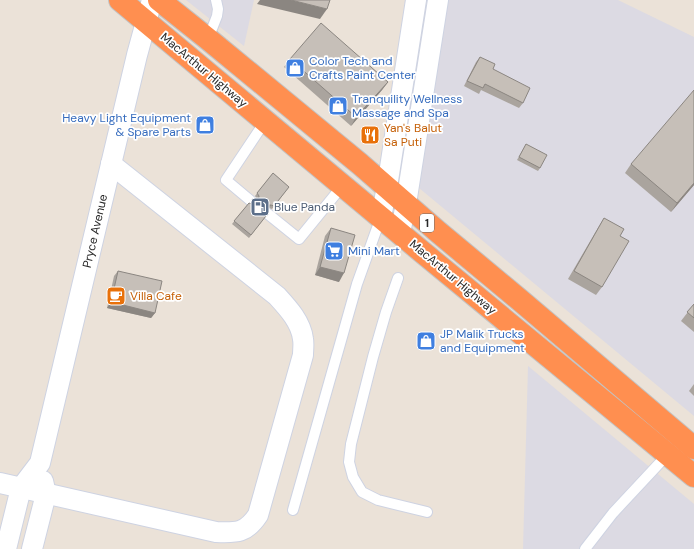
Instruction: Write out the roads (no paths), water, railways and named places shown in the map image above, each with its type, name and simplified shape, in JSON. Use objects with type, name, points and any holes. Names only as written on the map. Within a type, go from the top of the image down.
[{"type":"highway","name":"MacArthur Highway","points":[[120,0],[266,120],[400,234],[682,447]]},
{"type":"highway","name":"MacArthur Highway","points":[[158,0],[208,39],[354,159],[437,231],[521,300],[682,447],[694,476]]},
{"type":"street","name":"Pryce Avenue","points":[[6,549],[21,488],[40,463],[135,62],[152,0]]},
{"type":"street","points":[[381,217],[416,0]]},
{"type":"street","points":[[400,234],[438,0]]},
{"type":"street","points":[[0,483],[216,532],[229,533],[242,531],[252,524],[258,515],[303,355],[303,338],[298,323],[277,296],[111,164]]},
{"type":"street","name":"Pryce Avenue","points":[[32,549],[46,494],[40,463]]},
{"type":"lane","points":[[208,39],[217,16],[218,9],[216,0]]},
{"type":"lane","points":[[251,201],[226,180],[266,120]]},
{"type":"lane","points":[[268,214],[299,238],[342,185]]},
{"type":"lane","points":[[293,510],[357,284],[381,217]]},
{"type":"lane","points":[[398,278],[373,357],[351,444],[349,462],[353,477],[362,492],[378,500],[427,512]]},
{"type":"lane","points":[[584,549],[613,513],[682,447]]},
{"type":"place","name":"Color Tech and Crafts Paint Center","points":[[295,68]]},
{"type":"place","name":"Tranquility Wellness Massage and Spa","points":[[338,106]]},
{"type":"place","name":"Heavy Light Equipment & Spare Parts","points":[[205,125]]},
{"type":"place","name":"Yan's Balut Sa Puti","points":[[370,135]]},
{"type":"place","name":"Blue Panda","points":[[260,207]]},
{"type":"place","name":"Mini Mart","points":[[334,251]]},
{"type":"place","name":"Villa Cafe","points":[[116,296]]},
{"type":"place","name":"JP Malik Trucks and Equipment","points":[[426,341]]}]
